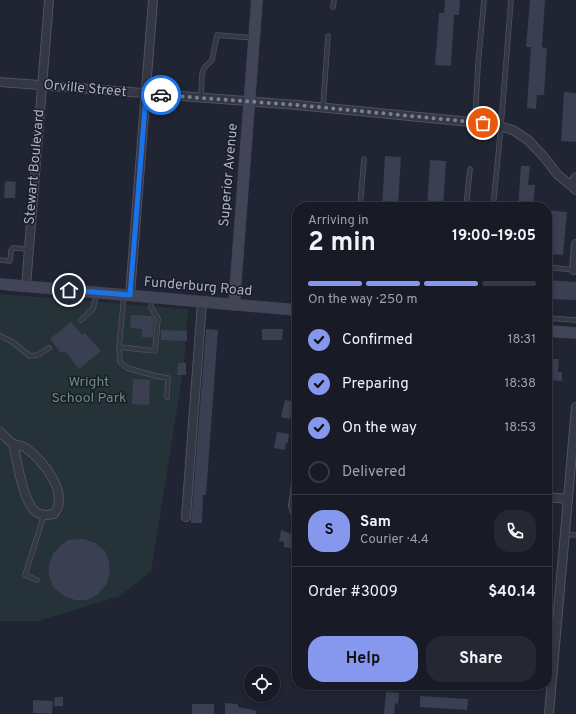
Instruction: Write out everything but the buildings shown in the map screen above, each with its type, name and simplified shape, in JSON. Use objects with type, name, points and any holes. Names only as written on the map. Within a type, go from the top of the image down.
[{"type":"street","name":"Stewart Boulevard","points":[[26,286],[49,0]]},
{"type":"street","points":[[127,295],[146,94],[153,0]]},
{"type":"street","name":"Superior Avenue","points":[[234,305],[257,0]]},
{"type":"street","name":"Orville Street","points":[[0,82],[323,107],[475,122],[501,126],[513,130],[528,140],[557,174],[573,188]]},
{"type":"street","points":[[573,188],[576,177]]},
{"type":"street","points":[[575,270],[576,244]]},
{"type":"street","name":"Funderburg Road","points":[[0,284],[292,310]]},
{"type":"street","points":[[186,517],[202,302]]},
{"type":"street","points":[[552,331],[576,333]]},
{"type":"street","points":[[552,680],[576,406]]},
{"type":"street","points":[[0,432],[13,444],[25,447],[43,466],[56,484],[60,498],[59,508],[54,514],[44,515],[36,512],[30,505],[22,485],[13,444]]},
{"type":"street","points":[[552,497],[568,499]]},
{"type":"street","points":[[549,714],[551,690]]},
{"type":"lane","points":[[334,0],[334,7]]},
{"type":"lane","points":[[475,122],[484,0]]},
{"type":"lane","points":[[493,202],[511,0]]},
{"type":"lane","points":[[200,98],[202,74],[204,68],[212,60],[217,35],[254,38]]},
{"type":"lane","points":[[323,107],[328,36]]},
{"type":"lane","points":[[360,202],[364,159]]},
{"type":"lane","points":[[467,202],[470,169]]},
{"type":"lane","points":[[0,260],[10,261],[11,251],[13,248],[29,249]]},
{"type":"lane","points":[[552,268],[575,270]]},
{"type":"lane","points":[[81,320],[93,309],[97,292]]},
{"type":"lane","points":[[127,295],[119,347],[120,362],[127,368],[168,378],[167,398]]},
{"type":"lane","points":[[119,347],[155,351],[158,319],[151,307],[152,297]]},
{"type":"lane","points":[[552,318],[576,320]]},
{"type":"lane","points":[[0,336],[12,341],[30,356],[38,355],[49,348]]},
{"type":"lane","points":[[37,580],[25,575],[44,515]]},
{"type":"lane","points":[[565,534],[576,534]]},
{"type":"green space","name":"Wright School Park","points":[[0,294],[188,309],[184,366],[151,571],[120,596],[38,621],[0,621]]},
{"type":"way so far","points":[[161,95],[357,110],[483,123]]},
{"type":"route","points":[[69,290],[130,295],[146,94],[161,95]]}]
